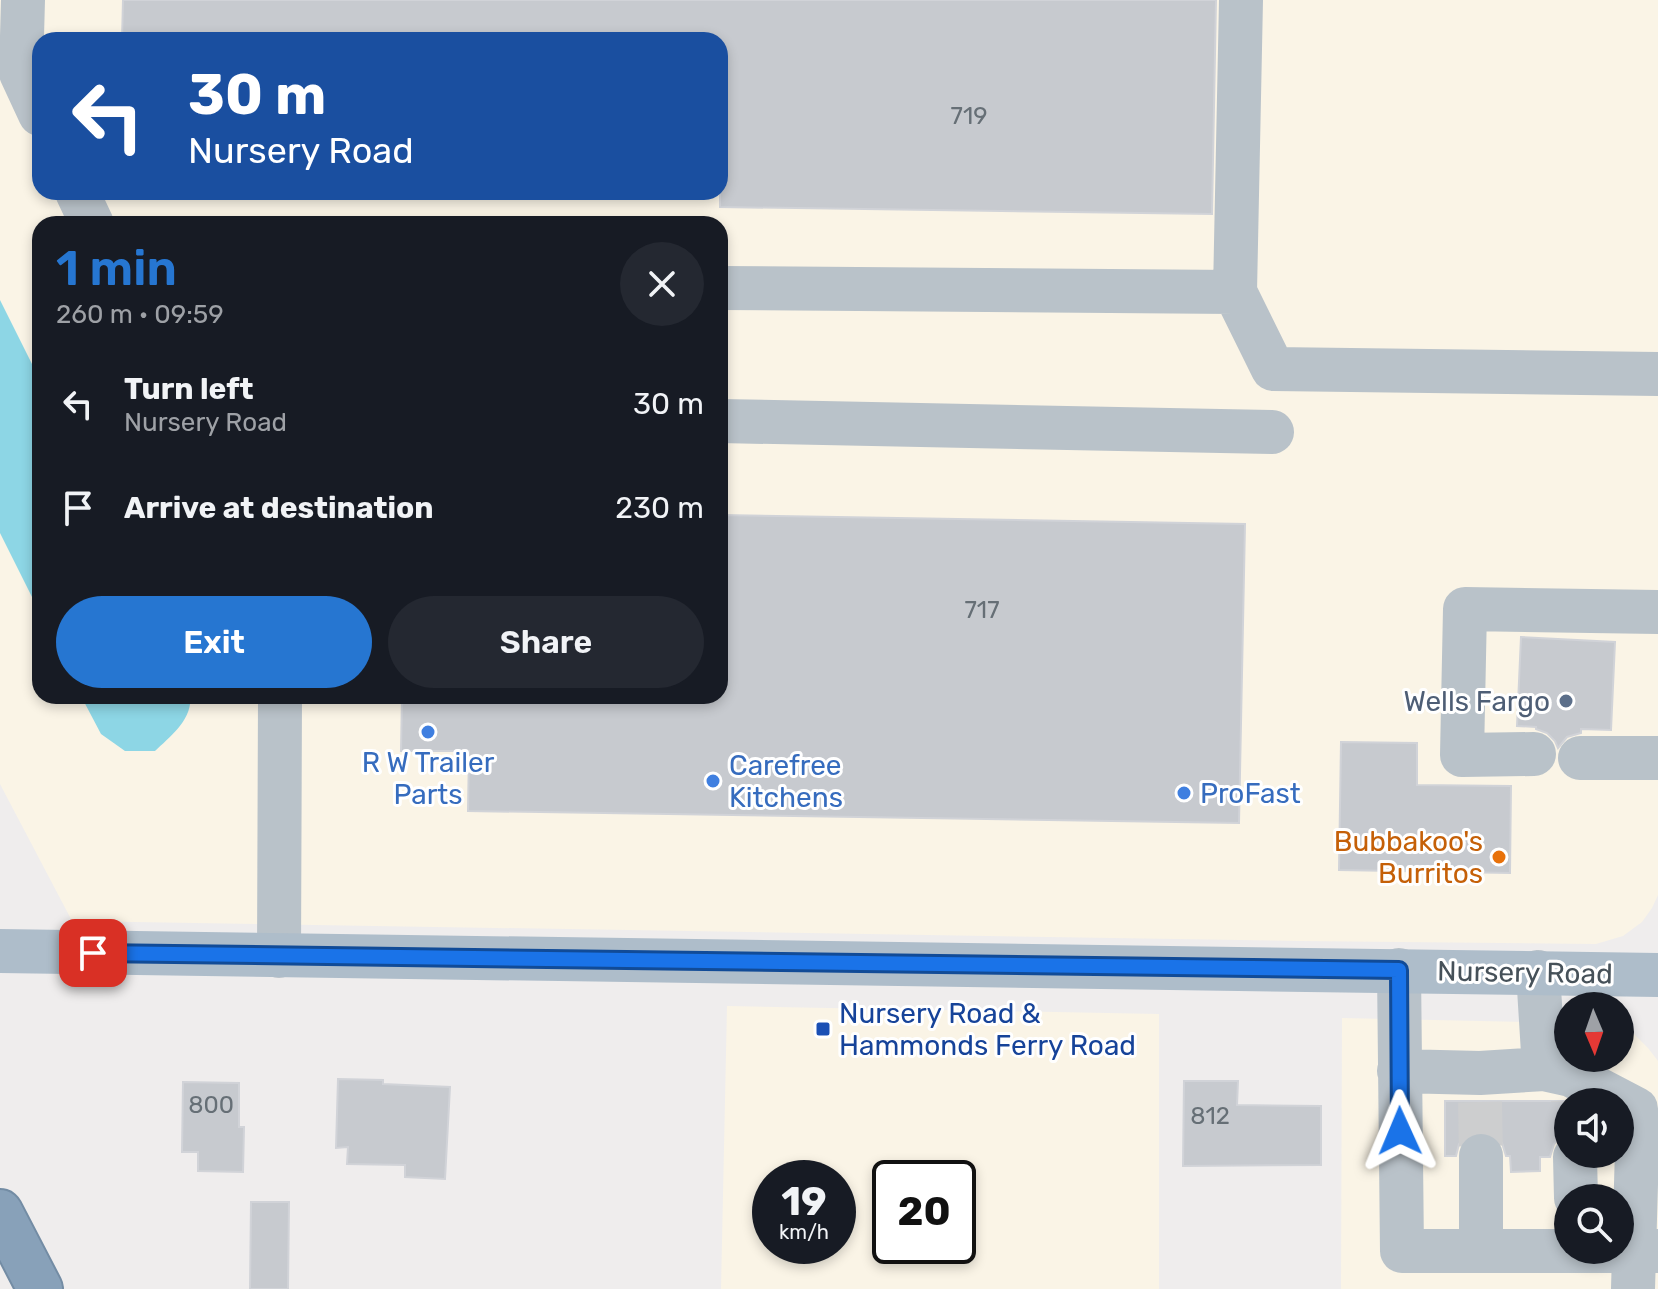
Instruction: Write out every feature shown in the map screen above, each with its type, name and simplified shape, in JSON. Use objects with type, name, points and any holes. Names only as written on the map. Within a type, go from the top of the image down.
[{"type":"highway","points":[[0,1212],[40,1289]]},
{"type":"main road","name":"Nursery Road","points":[[0,951],[1658,975]]},
{"type":"lane","points":[[23,0],[21,73],[32,97]]},
{"type":"lane","points":[[1241,0],[1235,292],[1273,369],[1658,374]]},
{"type":"lane","points":[[728,288],[1235,292]]},
{"type":"lane","points":[[728,421],[1272,432]]},
{"type":"lane","points":[[1534,754],[1462,755],[1465,609],[1658,612]]},
{"type":"lane","points":[[279,956],[280,704]]},
{"type":"lane","points":[[1580,758],[1658,758]]},
{"type":"lane","points":[[1399,970],[1402,1251],[1554,1251]]},
{"type":"lane","points":[[1538,972],[1563,1082]]},
{"type":"lane","points":[[1399,1071],[1480,1087],[1563,1082],[1636,1109],[1647,1149],[1642,1264]]},
{"type":"lane","points":[[1481,1156],[1481,1251]]},
{"type":"shaded area","points":[[0,0],[1658,0],[1658,895],[1642,922],[1623,936],[1596,944],[72,921],[0,784]]},
{"type":"shaded area","points":[[727,1006],[1159,1014],[1159,1289],[721,1289]]},
{"type":"shaded area","points":[[1342,1018],[1554,1023],[1554,1072],[1634,1072],[1634,1034],[1658,1061],[1658,1289],[1341,1289]]},
{"type":"water","points":[[0,300],[32,364],[32,597],[0,533]]},
{"type":"water","points":[[85,704],[190,704],[179,727],[155,751],[125,751],[101,734]]},
{"type":"building","points":[[123,0],[1216,0],[1212,214],[720,207],[720,200],[728,200],[728,32],[122,32]]},
{"type":"building","points":[[728,515],[1245,524],[1239,823],[468,811],[469,751],[401,751],[402,704],[728,704]]},
{"type":"building","name":"Wells Fargo","points":[[1521,637],[1615,642],[1611,730],[1581,729],[1581,733],[1567,737],[1558,748],[1547,733],[1536,727],[1517,726]]},
{"type":"building","points":[[1341,742],[1417,743],[1417,785],[1511,786],[1510,873],[1339,870]]},
{"type":"building","points":[[338,1079],[450,1087],[445,1179],[405,1177],[405,1165],[347,1164],[348,1147],[336,1148]]},
{"type":"building","points":[[1184,1081],[1238,1081],[1237,1105],[1321,1106],[1321,1165],[1183,1166]]},
{"type":"building","points":[[183,1082],[239,1083],[239,1127],[244,1127],[243,1172],[198,1171],[198,1152],[182,1152]]},
{"type":"building","points":[[1445,1101],[1554,1101],[1554,1144],[1550,1157],[1540,1157],[1540,1171],[1511,1172],[1510,1156],[1506,1156],[1502,1143],[1493,1134],[1482,1131],[1468,1135],[1459,1144],[1456,1156],[1445,1156]]},
{"type":"building","points":[[251,1202],[289,1202],[288,1289],[250,1289]]},
{"type":"tunnel","points":[[1480,1102],[1481,1156]]},
{"type":"place","name":"Wells Fargo","points":[[1566,701]]},
{"type":"place","name":"R W Trailer Parts","points":[[428,732]]},
{"type":"place","name":"Carefree Kitchens","points":[[713,781]]},
{"type":"place","name":"ProFast","points":[[1184,793]]},
{"type":"place","name":"Bubbakoo's Burritos","points":[[1499,857]]},
{"type":"place","name":"Nursery Road & Hammonds Ferry Road","points":[[823,1029]]},
{"type":"route","points":[[93,953],[1399,970],[1400,1131]]}]
